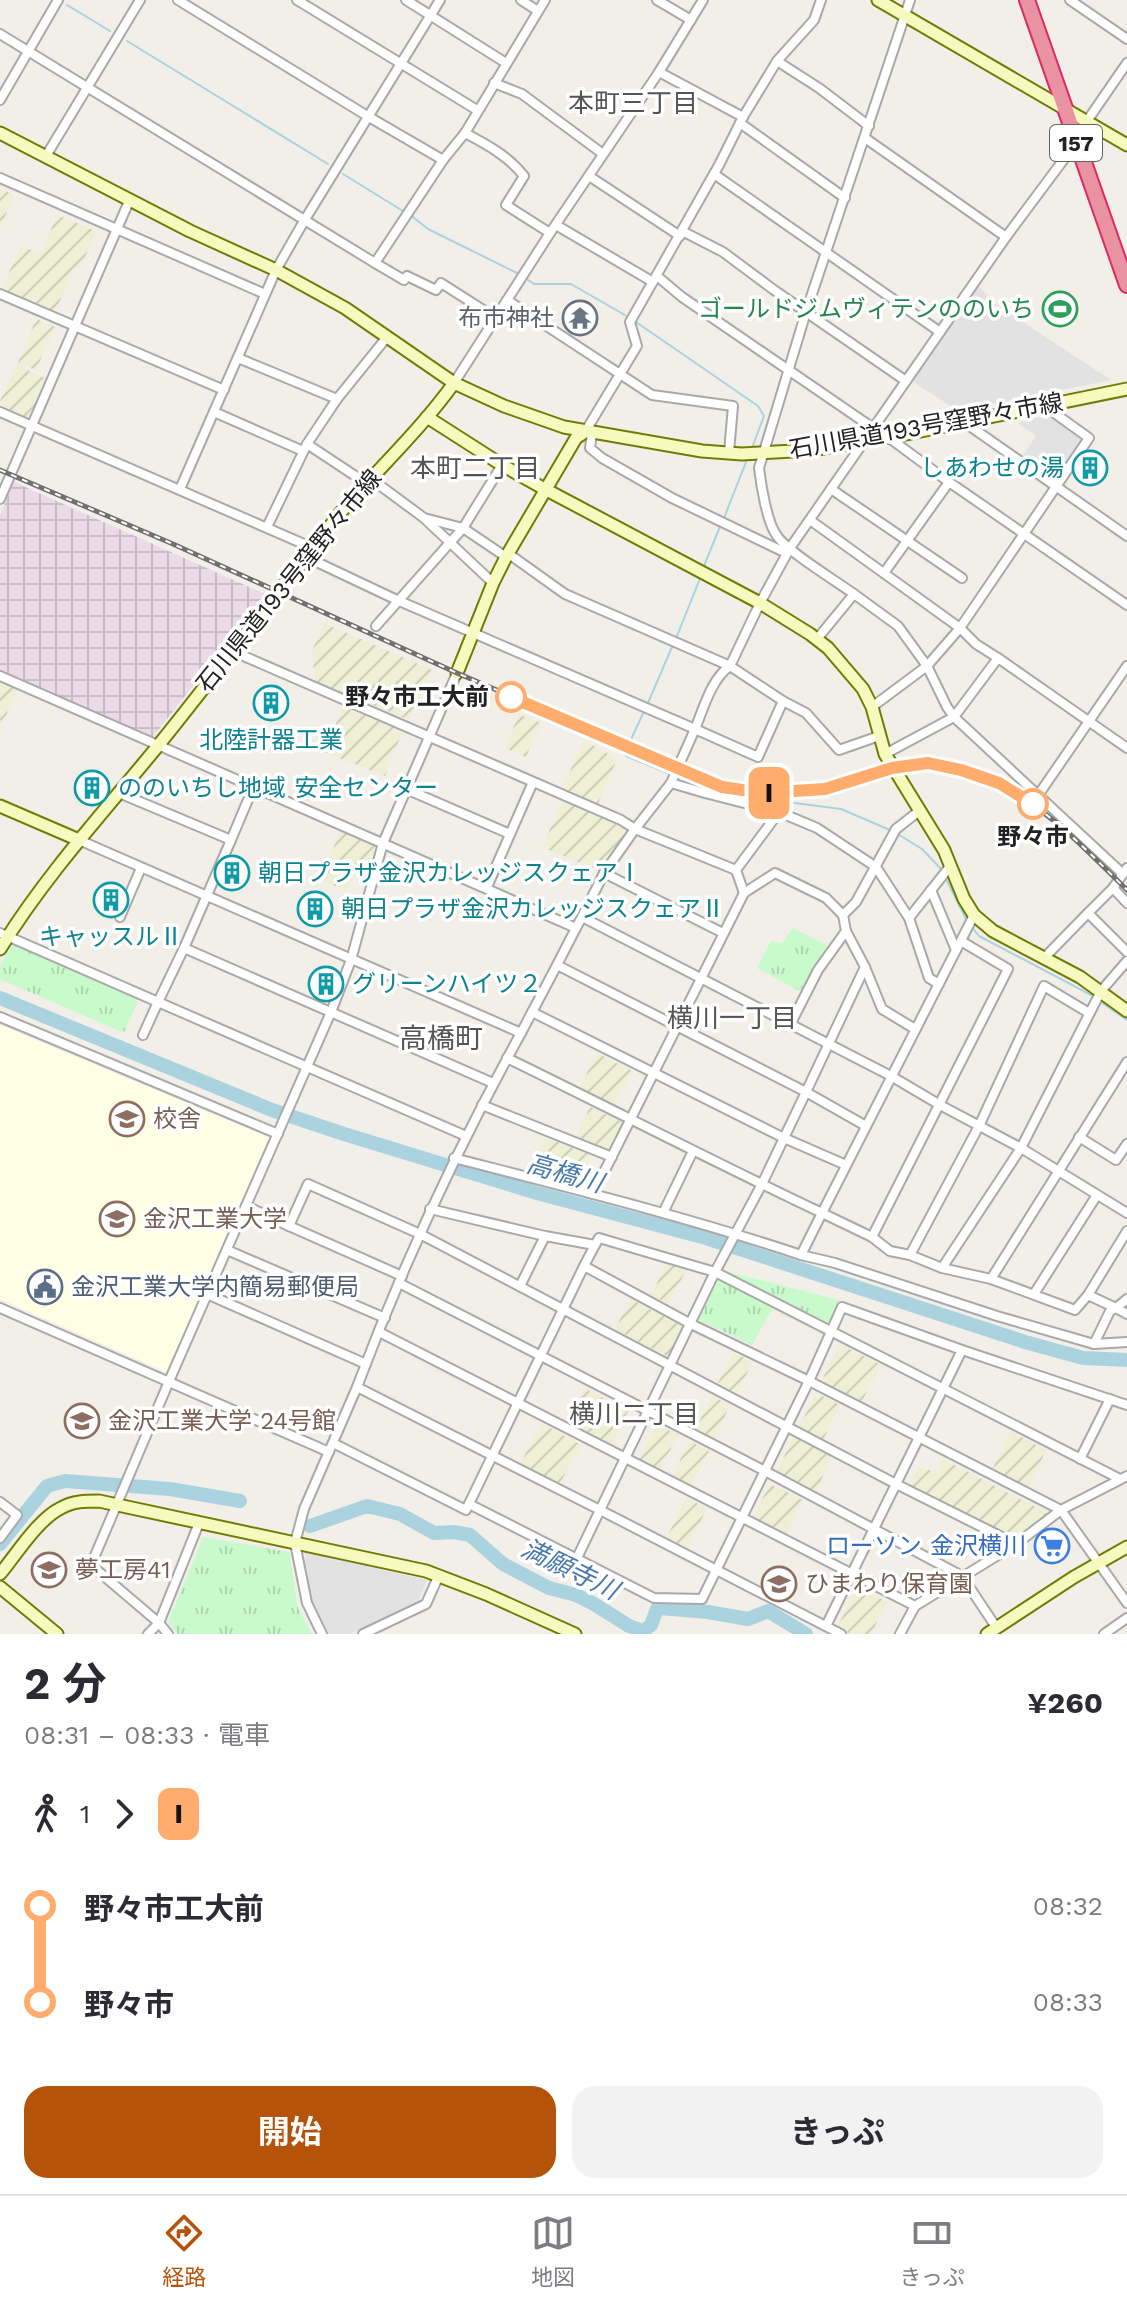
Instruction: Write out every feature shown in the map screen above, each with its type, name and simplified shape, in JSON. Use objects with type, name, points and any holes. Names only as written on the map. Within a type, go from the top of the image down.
[{"type":"highway","name":"157","points":[[1027,0],[1127,285]]},
{"type":"street","points":[[0,100],[58,0]]},
{"type":"street","points":[[46,156],[140,0]]},
{"type":"street","points":[[178,0],[443,160]]},
{"type":"street","points":[[297,0],[477,110]]},
{"type":"street","points":[[406,0],[506,63]]},
{"type":"street","points":[[180,489],[276,270],[440,0]]},
{"type":"street","points":[[521,0],[538,11]]},
{"type":"street","points":[[375,263],[443,160],[465,133],[545,0]]},
{"type":"street","points":[[657,0],[691,20]]},
{"type":"street","points":[[0,133],[190,231],[276,270],[345,308],[454,383],[703,0]]},
{"type":"street","points":[[790,548],[782,551],[723,523],[602,458],[590,448],[588,432],[637,346],[632,319],[742,120],[777,61],[814,20],[821,0]]},
{"type":"street","points":[[878,0],[1127,145]]},
{"type":"street","points":[[910,0],[806,312],[790,372],[754,453],[776,536],[898,626],[927,666],[954,717],[1125,871],[1113,888],[1045,957]]},
{"type":"street","points":[[905,17],[917,0]]},
{"type":"street","points":[[1070,0],[1127,39]]},
{"type":"street","points":[[0,34],[404,280],[407,276],[436,290],[441,283],[496,318]]},
{"type":"street","points":[[777,61],[869,126]]},
{"type":"street","points":[[322,1634],[307,1603],[295,1543],[304,1509],[454,1158],[604,873],[673,778],[710,694],[723,670],[730,666],[790,548],[1006,237],[1076,143],[1087,121],[1127,63]]},
{"type":"street","points":[[659,72],[742,120],[845,198]]},
{"type":"street","points":[[494,83],[522,94],[603,154]]},
{"type":"street","points":[[465,133],[496,149],[514,164],[524,176],[506,205],[550,233]]},
{"type":"street","points":[[865,138],[1006,237]]},
{"type":"street","points":[[714,174],[940,332]]},
{"type":"street","points":[[589,176],[681,233],[723,252],[906,381]]},
{"type":"street","points":[[0,178],[265,294]]},
{"type":"street","points":[[0,499],[130,199]]},
{"type":"street","points":[[556,225],[674,288],[682,297],[873,428]]},
{"type":"street","points":[[0,294],[224,390]]},
{"type":"street","points":[[507,300],[652,395],[733,406],[729,452]]},
{"type":"street","points":[[267,527],[305,448],[337,399],[387,337]]},
{"type":"street","points":[[238,358],[337,399]]},
{"type":"street","name":"石川県道193号窪野々市線","points":[[0,949],[4,935],[60,862],[158,745],[368,480],[454,383],[536,419],[588,432],[702,451],[754,453],[811,450],[888,437],[1127,389]]},
{"type":"street","points":[[872,707],[927,666],[960,628],[1089,438],[1046,407]]},
{"type":"street","points":[[0,412],[267,527],[397,600],[758,757],[783,701]]},
{"type":"street","points":[[214,412],[305,448],[368,480],[424,518],[493,583]]},
{"type":"street","points":[[427,417],[502,465],[760,603],[828,648],[863,689],[872,707],[885,754],[919,811],[964,899],[971,921],[801,1255]]},
{"type":"street","points":[[964,422],[1127,536]]},
{"type":"street","points":[[168,1634],[91,1565],[331,1012],[351,960],[383,843],[493,583],[576,438],[588,432]]},
{"type":"street","points":[[888,437],[1127,605]]},
{"type":"street","points":[[376,626],[463,528],[502,465]]},
{"type":"street","points":[[884,573],[949,482]]},
{"type":"street","points":[[831,489],[962,578]]},
{"type":"street","points":[[424,518],[463,528],[565,594],[730,666],[806,713],[839,750],[879,736]]},
{"type":"street","points":[[810,520],[960,628],[976,644],[1127,748]]},
{"type":"street","points":[[817,639],[854,594]]},
{"type":"street","points":[[232,651],[621,820],[635,829],[736,870],[744,893]]},
{"type":"street","points":[[885,754],[954,717],[998,658]]},
{"type":"street","points":[[1039,794],[1127,666]]},
{"type":"street","points":[[0,676],[576,928]]},
{"type":"street","points":[[673,778],[705,793],[779,812],[817,828],[876,867],[909,918],[929,978],[939,984]]},
{"type":"street","points":[[487,887],[533,782]]},
{"type":"street","points":[[143,1035],[253,788]]},
{"type":"street","points":[[406,789],[510,834]]},
{"type":"street","points":[[119,793],[231,840]]},
{"type":"street","points":[[0,806],[521,1033]]},
{"type":"street","points":[[843,915],[856,902],[894,832],[919,811]]},
{"type":"street","points":[[736,870],[779,812]]},
{"type":"street","points":[[909,918],[949,867]]},
{"type":"street","points":[[120,917],[141,868]]},
{"type":"street","points":[[604,873],[723,933]]},
{"type":"street","points":[[593,1194],[744,893],[775,873],[826,898],[843,915],[846,931],[882,1009],[915,1029]]},
{"type":"street","points":[[1113,888],[1127,903]]},
{"type":"street","points":[[872,1237],[1008,969],[958,946],[931,890]]},
{"type":"street","points":[[1088,913],[1127,952]]},
{"type":"street","points":[[582,917],[891,1076],[1021,1148],[1127,1213]]},
{"type":"street","points":[[971,921],[1045,957],[1098,996],[1127,1011]]},
{"type":"street","points":[[791,1023],[818,970],[846,931]]},
{"type":"street","points":[[4,935],[466,1136]]},
{"type":"street","points":[[184,948],[493,1083]]},
{"type":"street","points":[[942,1268],[1021,1148],[1098,996],[1127,961]]},
{"type":"street","points":[[557,965],[806,1092],[866,1126]]},
{"type":"street","points":[[577,1558],[717,1268],[762,1184],[865,967]]},
{"type":"street","points":[[910,1255],[979,1126],[1044,986],[1089,1013]]},
{"type":"street","points":[[532,1012],[784,1138],[846,1165]]},
{"type":"street","points":[[0,1017],[278,1134]]},
{"type":"street","points":[[507,1058],[872,1237],[890,1251],[910,1255],[942,1268],[991,1279],[1075,1310],[1088,1295],[1127,1231]]},
{"type":"street","points":[[991,1279],[1127,1062]]},
{"type":"street","points":[[482,1105],[612,1157]]},
{"type":"street","points":[[1079,1137],[1116,1160],[1127,1144]]},
{"type":"street","points":[[663,1213],[693,1151]]},
{"type":"street","points":[[454,1158],[735,1233],[1094,1344],[1127,1342]]},
{"type":"street","points":[[289,1226],[308,1184],[420,1234],[1016,1544]]},
{"type":"street","points":[[1034,1294],[1097,1195]]},
{"type":"street","points":[[246,1206],[400,1280],[540,1357],[765,1471],[962,1576],[991,1631],[1127,1547]]},
{"type":"street","points":[[430,1209],[595,1245]]},
{"type":"street","points":[[520,1286],[545,1236]]},
{"type":"street","points":[[0,1308],[168,1382],[331,1447],[466,1510],[599,1238],[717,1268],[943,1389],[1124,1478]]},
{"type":"street","points":[[227,1250],[385,1318]]},
{"type":"street","points":[[584,1266],[691,1324],[1061,1510],[1127,1603]]},
{"type":"street","points":[[207,1294],[366,1364]]},
{"type":"street","points":[[1088,1295],[1127,1314]]},
{"type":"street","points":[[1094,1344],[1110,1311],[1127,1299]]},
{"type":"street","points":[[469,1504],[654,1598],[702,1599],[842,1307],[1127,1405]]},
{"type":"street","points":[[379,1332],[915,1606]]},
{"type":"street","points":[[826,1626],[962,1350]]},
{"type":"street","points":[[357,1387],[841,1634]]},
{"type":"street","points":[[1080,1459],[1110,1399]]},
{"type":"street","points":[[900,1634],[915,1606],[1016,1544],[1061,1510],[1124,1478]]},
{"type":"street","points":[[0,1574],[46,1518],[60,1508],[78,1502],[99,1501],[439,1575],[557,1630],[575,1634]]},
{"type":"street","points":[[0,1502],[17,1515],[0,1538]]},
{"type":"street","points":[[148,1634],[159,1623],[199,1523]]},
{"type":"street","points":[[363,1634],[426,1604],[439,1575]]},
{"type":"street","points":[[0,1587],[57,1634]]},
{"type":"street","points":[[1104,1634],[1127,1618]]},
{"type":"shaded area","points":[[0,188],[14,195],[0,228]]},
{"type":"shaded area","points":[[57,215],[96,231],[80,269],[74,268],[54,314],[0,292],[21,246],[41,254]]},
{"type":"shaded area","points":[[979,286],[997,305],[1111,380],[958,411],[912,381]]},
{"type":"shaded area","points":[[36,319],[55,327],[36,370],[18,363]]},
{"type":"shaded area","points":[[17,365],[49,380],[31,422],[0,409],[0,401]]},
{"type":"shaded area","points":[[1048,414],[1084,439],[1053,480],[1023,456],[1036,436],[1018,423]]},
{"type":"shaded area","points":[[14,482],[265,594],[153,737],[0,672],[0,515]]},
{"type":"shaded area","points":[[324,623],[432,670],[410,720],[315,681],[312,651]]},
{"type":"shaded area","points":[[0,681],[18,688],[0,729]]},
{"type":"shaded area","points":[[344,705],[403,730],[385,776],[324,752]]},
{"type":"shaded area","points":[[519,714],[541,723],[526,757],[505,748]]},
{"type":"shaded area","points":[[584,740],[617,759],[598,804],[562,789]]},
{"type":"shaded area","points":[[564,799],[625,829],[625,835],[603,866],[595,869],[542,847]]},
{"type":"shaded area","points":[[341,830],[375,845],[368,868],[357,865],[346,891],[320,879]]},
{"type":"shaded area","name":"金沢工業大学","points":[[0,1025],[271,1138],[166,1372],[0,1299]]},
{"type":"shaded area","points":[[597,1053],[632,1071],[613,1107],[579,1089]]},
{"type":"shaded area","points":[[590,1107],[622,1122],[609,1151],[576,1137]]},
{"type":"shaded area","points":[[546,1136],[592,1155],[578,1186],[528,1173]]},
{"type":"shaded area","points":[[666,1262],[687,1269],[668,1304],[652,1295]]},
{"type":"shaded area","points":[[631,1299],[684,1327],[668,1357],[615,1329]]},
{"type":"shaded area","points":[[840,1344],[881,1365],[861,1403],[821,1382]]},
{"type":"shaded area","points":[[733,1352],[752,1362],[736,1397],[716,1387]]},
{"type":"shaded area","points":[[584,1388],[628,1411],[611,1447],[566,1425]]},
{"type":"shaded area","points":[[816,1393],[840,1405],[823,1440],[799,1427]]},
{"type":"shaded area","points":[[712,1396],[730,1405],[713,1442],[694,1433]]},
{"type":"shaded area","points":[[541,1423],[581,1445],[559,1485],[520,1465]]},
{"type":"shaded area","points":[[656,1425],[678,1435],[659,1472],[638,1461]]},
{"type":"shaded area","points":[[1011,1432],[1046,1450],[1028,1488],[992,1470]]},
{"type":"shaded area","points":[[793,1437],[832,1457],[815,1493],[777,1472]]},
{"type":"shaded area","points":[[689,1441],[709,1451],[690,1488],[672,1478]]},
{"type":"shaded area","points":[[943,1459],[1047,1513],[1015,1539],[909,1485],[919,1466],[936,1473]]},
{"type":"shaded area","points":[[770,1484],[803,1500],[784,1537],[751,1520]]},
{"type":"shaded area","points":[[686,1498],[707,1508],[686,1551],[665,1541]]},
{"type":"shaded area","points":[[305,1552],[427,1580],[419,1600],[350,1634],[329,1634],[313,1603]]},
{"type":"shaded area","points":[[858,1587],[887,1602],[871,1634],[850,1634],[837,1627]]},
{"type":"green space","points":[[793,928],[828,946],[800,991],[757,968],[771,941],[782,943]]},
{"type":"green space","points":[[15,941],[141,994],[124,1033],[0,979],[0,965]]},
{"type":"green space","points":[[725,1271],[839,1300],[830,1324]]},
{"type":"green space","points":[[718,1279],[773,1307],[752,1345],[699,1320]]},
{"type":"green space","points":[[203,1537],[289,1552],[298,1608],[312,1634],[178,1634],[168,1622]]},
{"type":"waterway","points":[[67,5],[110,31]]},
{"type":"waterway","points":[[127,41],[328,164]]},
{"type":"waterway","points":[[343,174],[403,211]]},
{"type":"waterway","points":[[409,214],[428,229],[519,274]]},
{"type":"waterway","points":[[524,277],[534,284],[571,284],[630,318]]},
{"type":"waterway","points":[[636,322],[758,406],[764,416],[752,448]]},
{"type":"waterway","points":[[724,518],[748,457]]},
{"type":"waterway","points":[[704,566],[721,524]]},
{"type":"waterway","points":[[675,641],[701,576]]},
{"type":"waterway","points":[[648,703],[672,647]]},
{"type":"waterway","points":[[628,746],[645,709]]},
{"type":"waterway","points":[[627,749],[626,756],[670,774]]},
{"type":"waterway","points":[[676,776],[721,791],[841,809],[890,830]]},
{"type":"waterway","points":[[896,833],[922,849],[943,871]]},
{"type":"waterway","points":[[945,877],[967,921]]},
{"type":"waterway","points":[[971,926],[979,936],[1093,996]]},
{"type":"waterway","name":"高橋川","points":[[0,998],[272,1110],[344,1134],[537,1193],[706,1238],[1025,1342],[1083,1358],[1127,1360]]},
{"type":"waterway","points":[[1098,1000],[1127,1020]]},
{"type":"waterway","name":"満願寺川","points":[[0,1544],[47,1486],[65,1481],[170,1489],[240,1501]]},
{"type":"waterway","name":"満願寺川","points":[[310,1526],[367,1506],[400,1514],[434,1533],[470,1535],[503,1564],[549,1588],[576,1595],[643,1631],[651,1625],[660,1608],[748,1619],[768,1611],[806,1634]]},
{"type":"railway","points":[[0,470],[722,787],[774,792],[812,791],[895,768],[931,765],[964,771],[995,782],[1052,819],[1127,890]]},
{"type":"train","name":"I","points":[[511,697],[722,787],[764,793],[825,789],[892,768],[928,763],[999,783],[1033,804]]},
{"type":"place","name":"ゴールドジムヴィテンののいち","points":[[1060,309]]},
{"type":"place","name":"布市神社","points":[[580,318]]},
{"type":"place","name":"しあわせの湯","points":[[1090,468]]},
{"type":"place","name":"野々市工大前","points":[[511,697]]},
{"type":"place","name":"北陸計器工業","points":[[271,703]]},
{"type":"place","name":"ののいちし地域 安全センター","points":[[92,788]]},
{"type":"place","name":"野々市","points":[[1033,804]]},
{"type":"place","name":"朝日プラザ金沢カレッジスクェアⅠ","points":[[232,873]]},
{"type":"place","name":"キャッスルⅡ","points":[[111,900]]},
{"type":"place","name":"朝日プラザ金沢カレッジスクェアⅡ","points":[[315,909]]},
{"type":"place","name":"グリーンハイツ２","points":[[326,984]]},
{"type":"place","name":"校舎","points":[[127,1119]]},
{"type":"place","name":"金沢工業大学","points":[[117,1219]]},
{"type":"place","name":"金沢工業大学内簡易郵便局","points":[[45,1287]]},
{"type":"place","name":"金沢工業大学 24号館","points":[[82,1421]]},
{"type":"place","name":"ローソン 金沢横川","points":[[1052,1546]]},
{"type":"place","name":"夢工房41","points":[[49,1570]]},
{"type":"place","name":"ひまわり保育園","points":[[779,1584]]},
{"type":"district","name":"本町三丁目","points":[[633,103]]},
{"type":"district","name":"本町二丁目","points":[[475,468]]},
{"type":"district","name":"横川一丁目","points":[[732,1018]]},
{"type":"district","name":"高橋町","points":[[441,1038]]},
{"type":"district","name":"横川二丁目","points":[[634,1414]]}]
